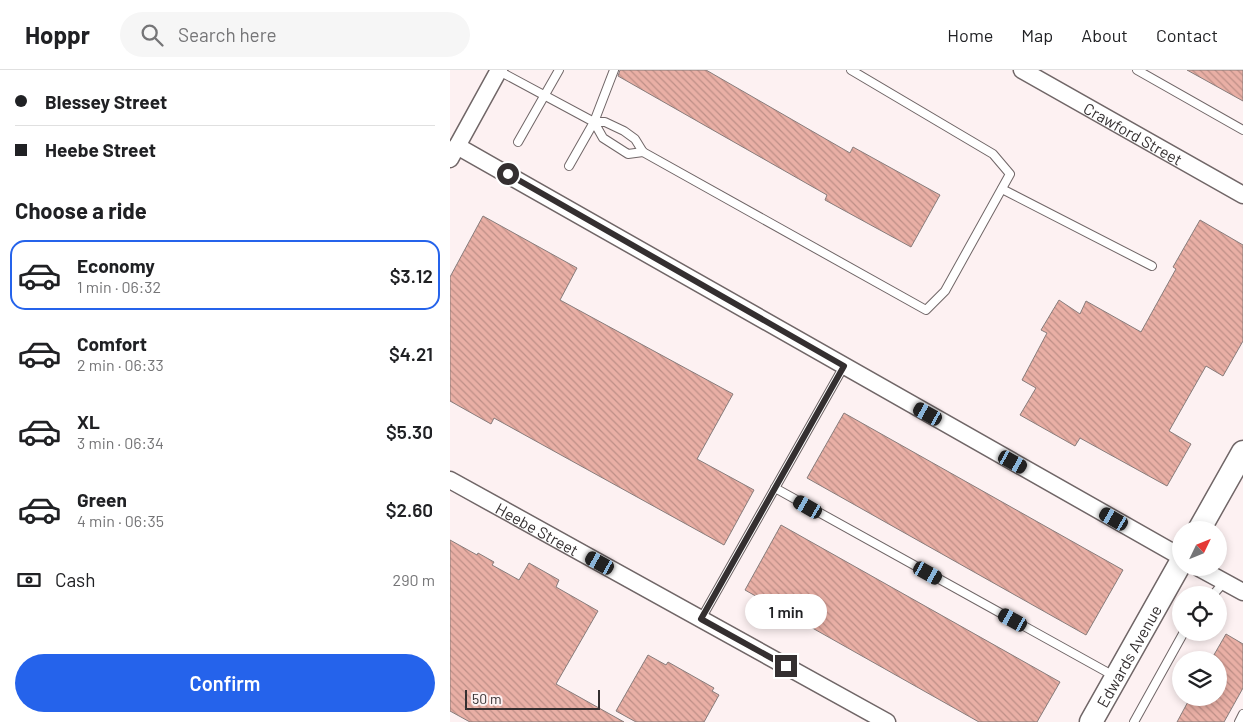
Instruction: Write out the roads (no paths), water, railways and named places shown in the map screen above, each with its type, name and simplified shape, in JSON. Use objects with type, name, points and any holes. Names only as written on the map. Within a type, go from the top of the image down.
[{"type":"street","points":[[499,70],[454,152],[844,366],[1172,552]]},
{"type":"street","name":"Crawford Street","points":[[1022,70],[1043,78],[1243,195]]},
{"type":"street","points":[[1204,521],[1243,452]]},
{"type":"street","name":"Heebe Street","points":[[450,480],[887,722]]},
{"type":"street","name":"Edwards Avenue","points":[[1091,722],[1173,576]]},
{"type":"street","points":[[1213,576],[1243,592]]},
{"type":"lane","points":[[499,70],[594,122],[605,122],[624,131],[635,139],[643,152],[926,310],[945,291],[1010,174],[993,154],[850,70]]},
{"type":"lane","points":[[518,142],[559,70]]},
{"type":"lane","points":[[569,166],[594,122],[614,70]]},
{"type":"lane","points":[[1137,70],[1243,130]]},
{"type":"lane","points":[[594,122],[603,138],[628,154],[643,152]]},
{"type":"lane","points":[[1002,189],[1152,266]]},
{"type":"lane","points":[[701,619],[844,366]]},
{"type":"lane","points":[[775,488],[1116,677]]},
{"type":"lane","points":[[1221,586],[1224,582]]},
{"type":"lane","points":[[1134,722],[1179,641]]},
{"type":"lane","points":[[1239,722],[1243,714]]}]
